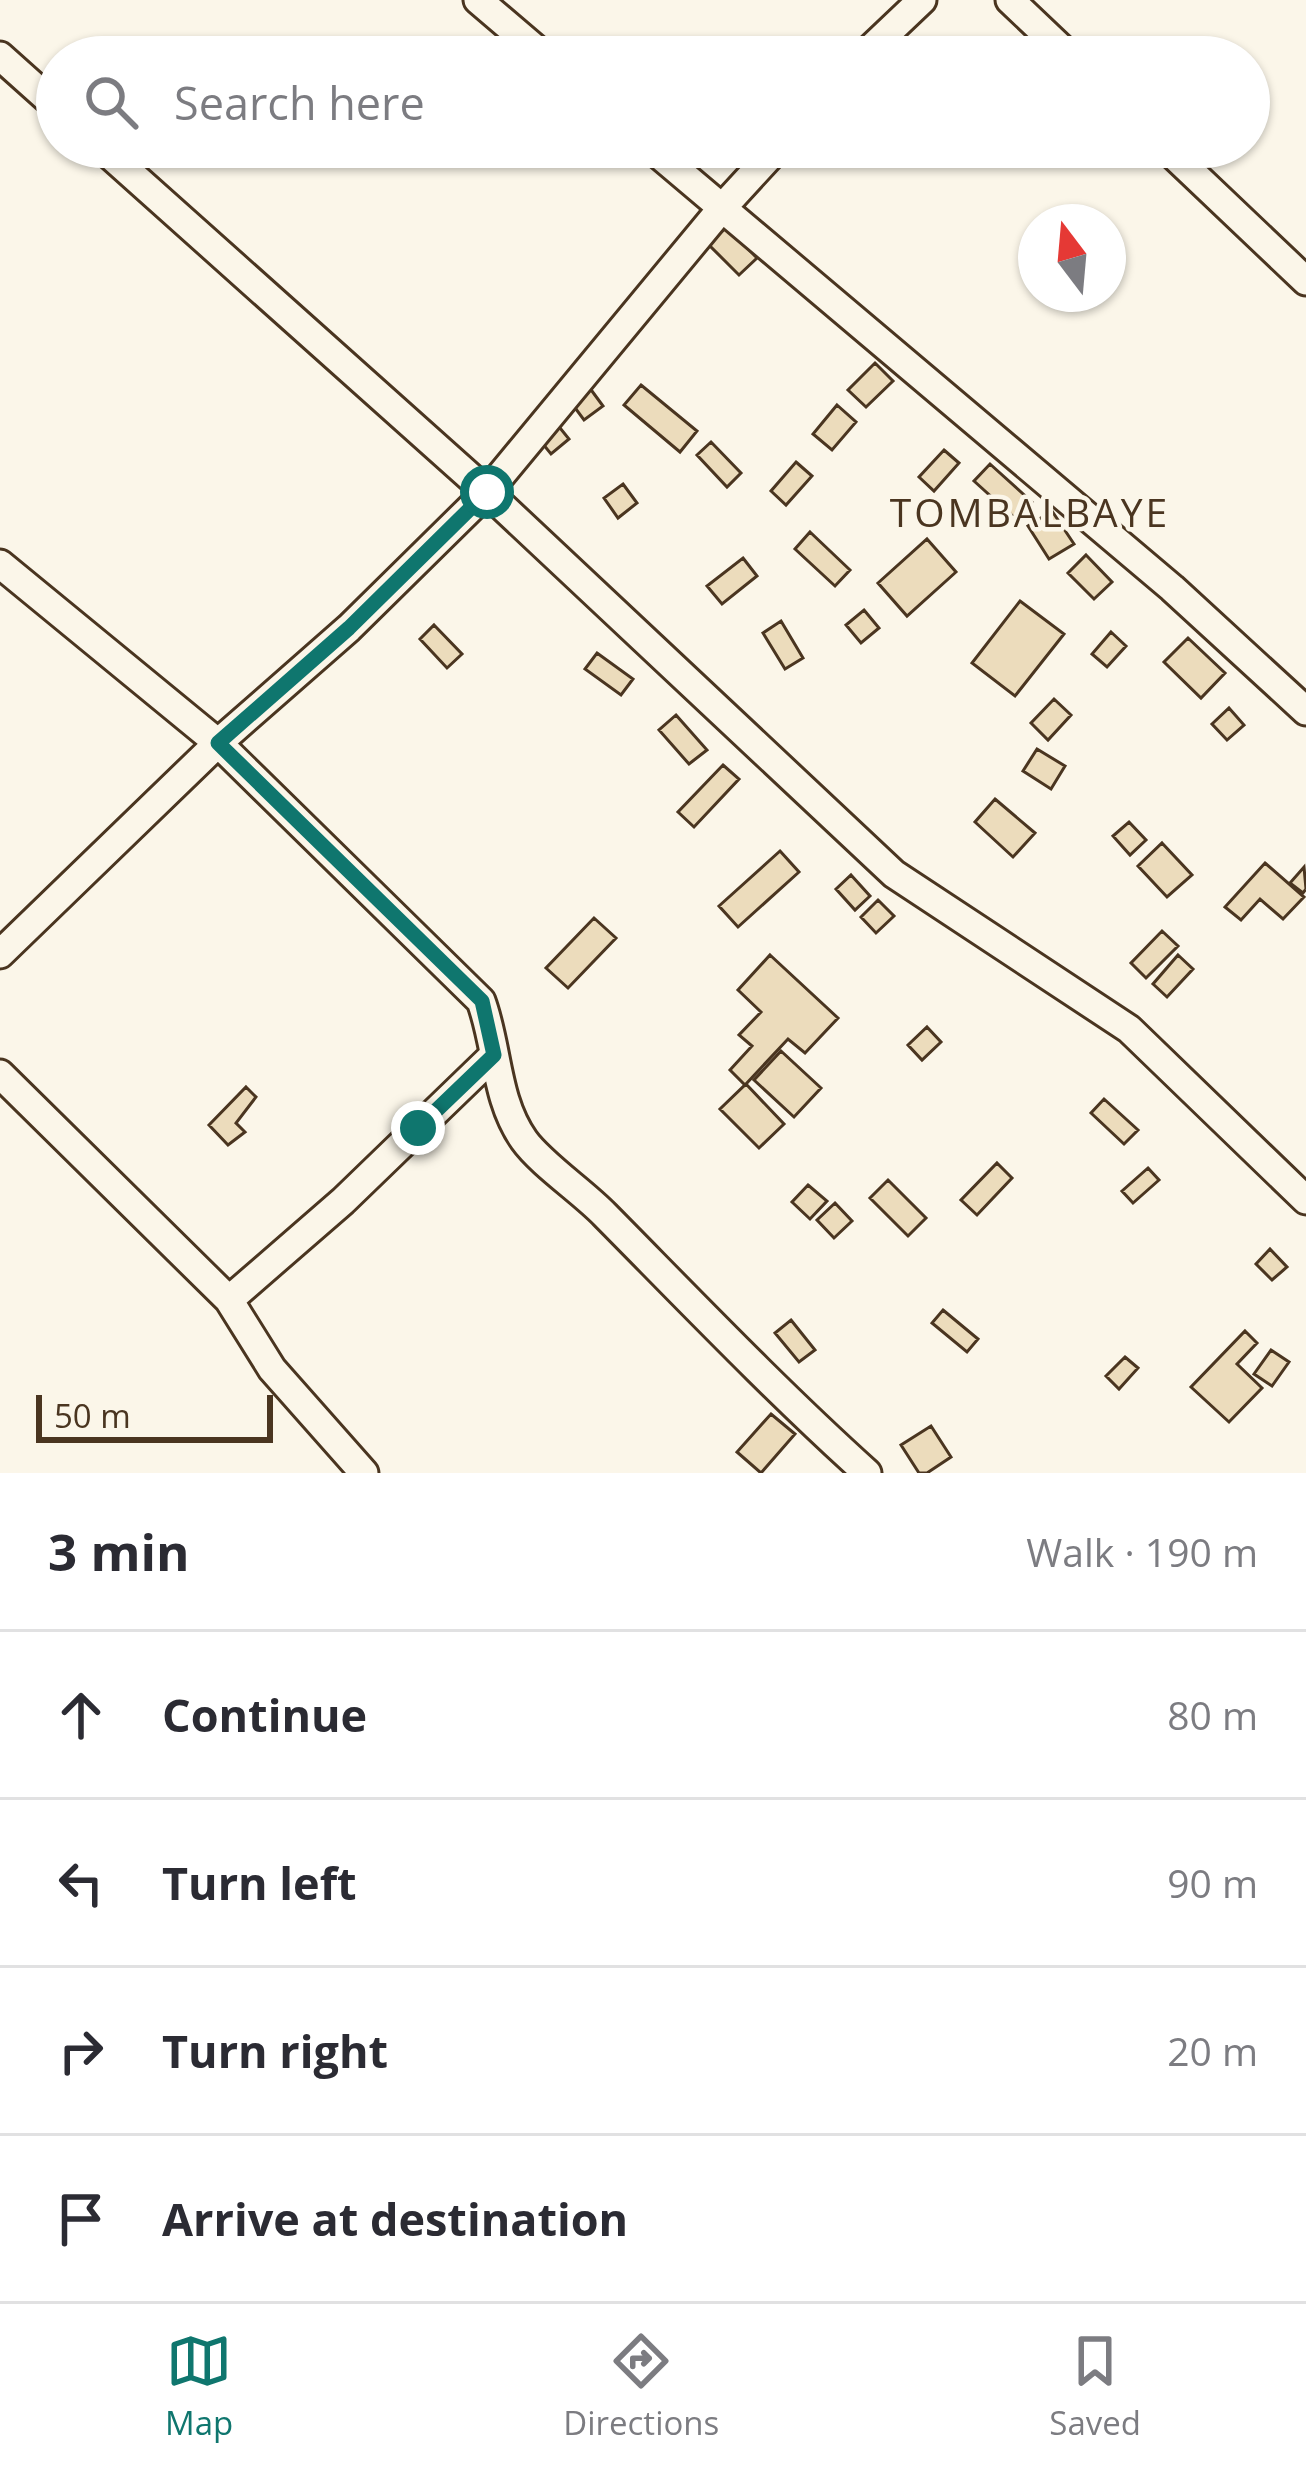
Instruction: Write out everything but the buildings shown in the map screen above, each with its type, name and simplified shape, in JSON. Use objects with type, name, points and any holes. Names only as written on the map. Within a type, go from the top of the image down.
[{"type":"street","points":[[478,0],[520,36]]},
{"type":"street","points":[[884,36],[922,0]]},
{"type":"street","points":[[1010,0],[1048,36]]},
{"type":"street","points":[[0,56],[36,88]]},
{"type":"street","points":[[124,168],[487,492],[894,874],[1129,1029],[1306,1200]]},
{"type":"street","points":[[675,168],[1172,588],[1306,711]]},
{"type":"street","points":[[0,954],[218,743],[349,628],[487,492],[759,168]]},
{"type":"street","points":[[1187,168],[1306,281]]},
{"type":"street","points":[[0,564],[218,743],[482,1001],[504,1103],[526,1142],[579,1188],[793,1406],[868,1473]]},
{"type":"street","points":[[229,1300],[343,1201],[494,1055]]},
{"type":"street","points":[[0,1074],[229,1300],[272,1369],[364,1473]]},
{"type":"district","name":"TOMBALBAYE","points":[[1030,511]]},
{"type":"route","points":[[418,1128],[494,1055],[482,1001],[218,743],[349,628],[487,492]]}]
